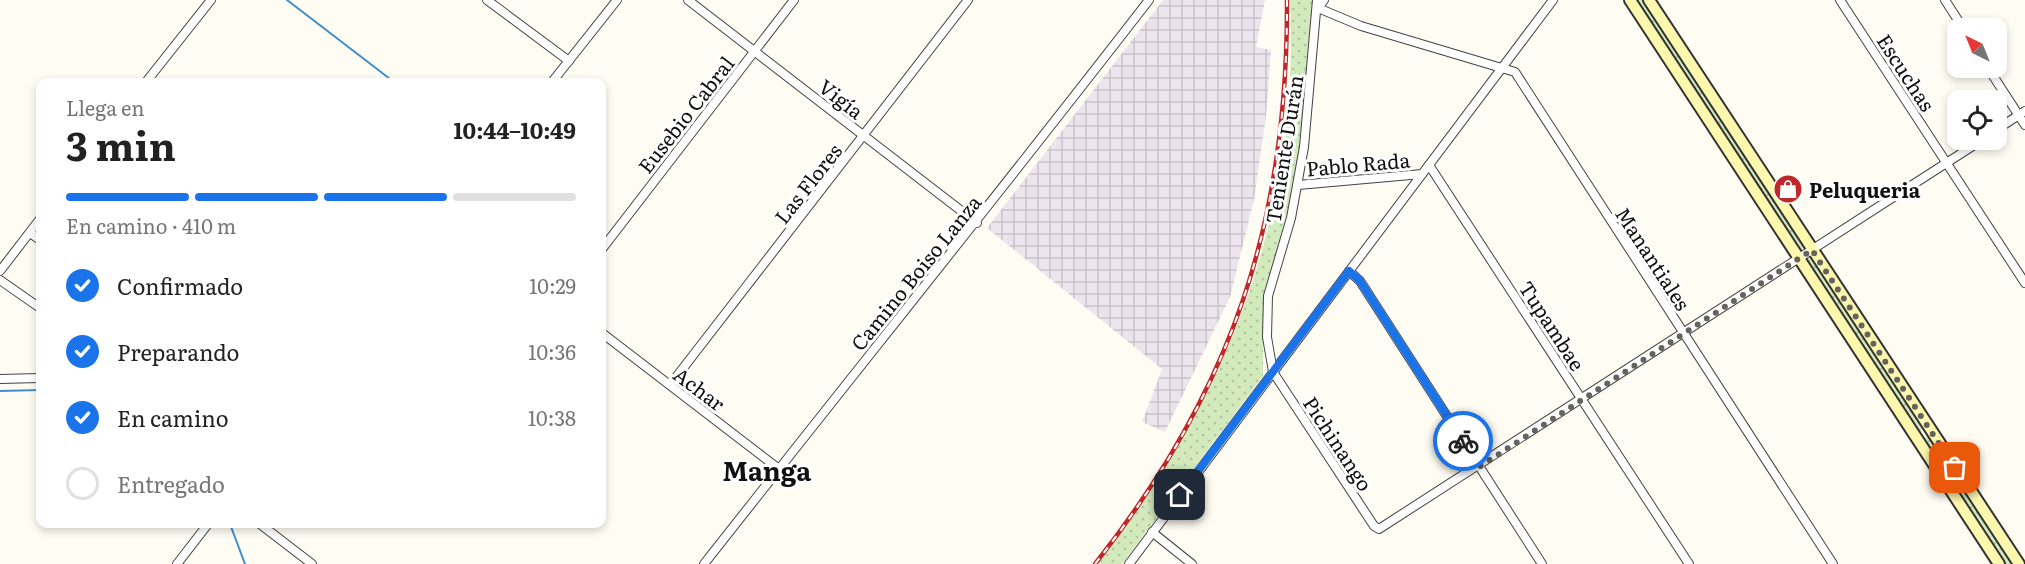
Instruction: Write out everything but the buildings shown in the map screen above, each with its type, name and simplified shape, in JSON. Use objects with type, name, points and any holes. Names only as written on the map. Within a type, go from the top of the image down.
[{"type":"main road","points":[[1630,0],[1999,564]]},
{"type":"main road","points":[[1649,0],[2019,564]]},
{"type":"main road","points":[[1917,439],[1930,430]]},
{"type":"street","points":[[151,78],[212,0]]},
{"type":"street","points":[[487,0],[569,61]]},
{"type":"street","points":[[555,78],[617,0]]},
{"type":"street","name":"Vigía","points":[[687,0],[977,223]]},
{"type":"street","name":"Eusebio Cabral","points":[[606,244],[794,0]]},
{"type":"street","name":"Las Flores","points":[[670,385],[968,0]]},
{"type":"street","name":"Camino Boiso Lanza","points":[[704,564],[910,303],[977,223],[1149,0]]},
{"type":"street","points":[[1324,0],[1318,4],[1361,26],[1503,67]]},
{"type":"street","points":[[1129,564],[1553,0]]},
{"type":"street","name":"Escuchas","points":[[1840,0],[2025,283]]},
{"type":"street","points":[[1945,0],[1957,18]]},
{"type":"street","name":"Teniente Durán","points":[[1273,372],[1266,321],[1268,296],[1298,185],[1318,4]]},
{"type":"street","name":"Manantiales","points":[[1503,67],[1515,72],[1833,564]]},
{"type":"street","points":[[1996,78],[2022,113],[2025,125]]},
{"type":"street","points":[[2007,123],[2022,113]]},
{"type":"street","points":[[1479,467],[1966,150]]},
{"type":"street","name":"Tupambae","points":[[1429,165],[1689,564]]},
{"type":"street","name":"Pablo Rada","points":[[1298,185],[1422,174]]},
{"type":"street","points":[[1,268],[36,224]]},
{"type":"street","points":[[30,232],[36,237]]},
{"type":"street","points":[[1349,271],[1360,281],[1542,564]]},
{"type":"street","points":[[0,280],[36,305]]},
{"type":"street","name":"Achar","points":[[606,336],[779,469]]},
{"type":"street","name":"Pichinango","points":[[1273,372],[1374,526],[1379,529],[1479,467]]},
{"type":"street","points":[[0,379],[36,378]]},
{"type":"street","points":[[177,564],[205,528]]},
{"type":"street","points":[[265,528],[312,564]]},
{"type":"street","points":[[1152,532],[1192,564]]},
{"type":"shaded area","points":[[1163,0],[1265,0],[1256,47],[1271,50],[1266,116],[1254,200],[1230,297],[1165,432],[1142,422],[1162,369],[987,228]]},
{"type":"green space","points":[[1290,0],[1312,0],[1313,6],[1296,178],[1263,304],[1263,376],[1122,564],[1097,564],[1143,501],[1184,436],[1218,369],[1246,300],[1268,229],[1282,155],[1290,79]]},
{"type":"green space","points":[[1633,0],[1643,0],[1804,245],[1801,251],[1799,251]]},
{"type":"green space","points":[[1808,254],[1923,426],[1921,432],[1918,432],[1803,260]]},
{"type":"green space","points":[[1929,436],[2014,564],[2002,564],[1923,440]]},
{"type":"waterway","points":[[287,0],[389,78]]},
{"type":"waterway","points":[[0,391],[36,390]]},
{"type":"waterway","points":[[232,528],[245,564]]},
{"type":"railway","points":[[1095,564],[1143,499],[1183,433],[1217,367],[1243,300],[1263,230],[1277,157],[1285,81],[1287,0]]},
{"type":"way so far","points":[[1463,441],[1479,467],[1812,250],[1955,468]]},
{"type":"place","name":"Peluqueria","points":[[1788,189]]},
{"type":"district","name":"Manga","points":[[767,469]]},
{"type":"route","points":[[1180,495],[1349,271],[1360,281],[1463,441]]}]
